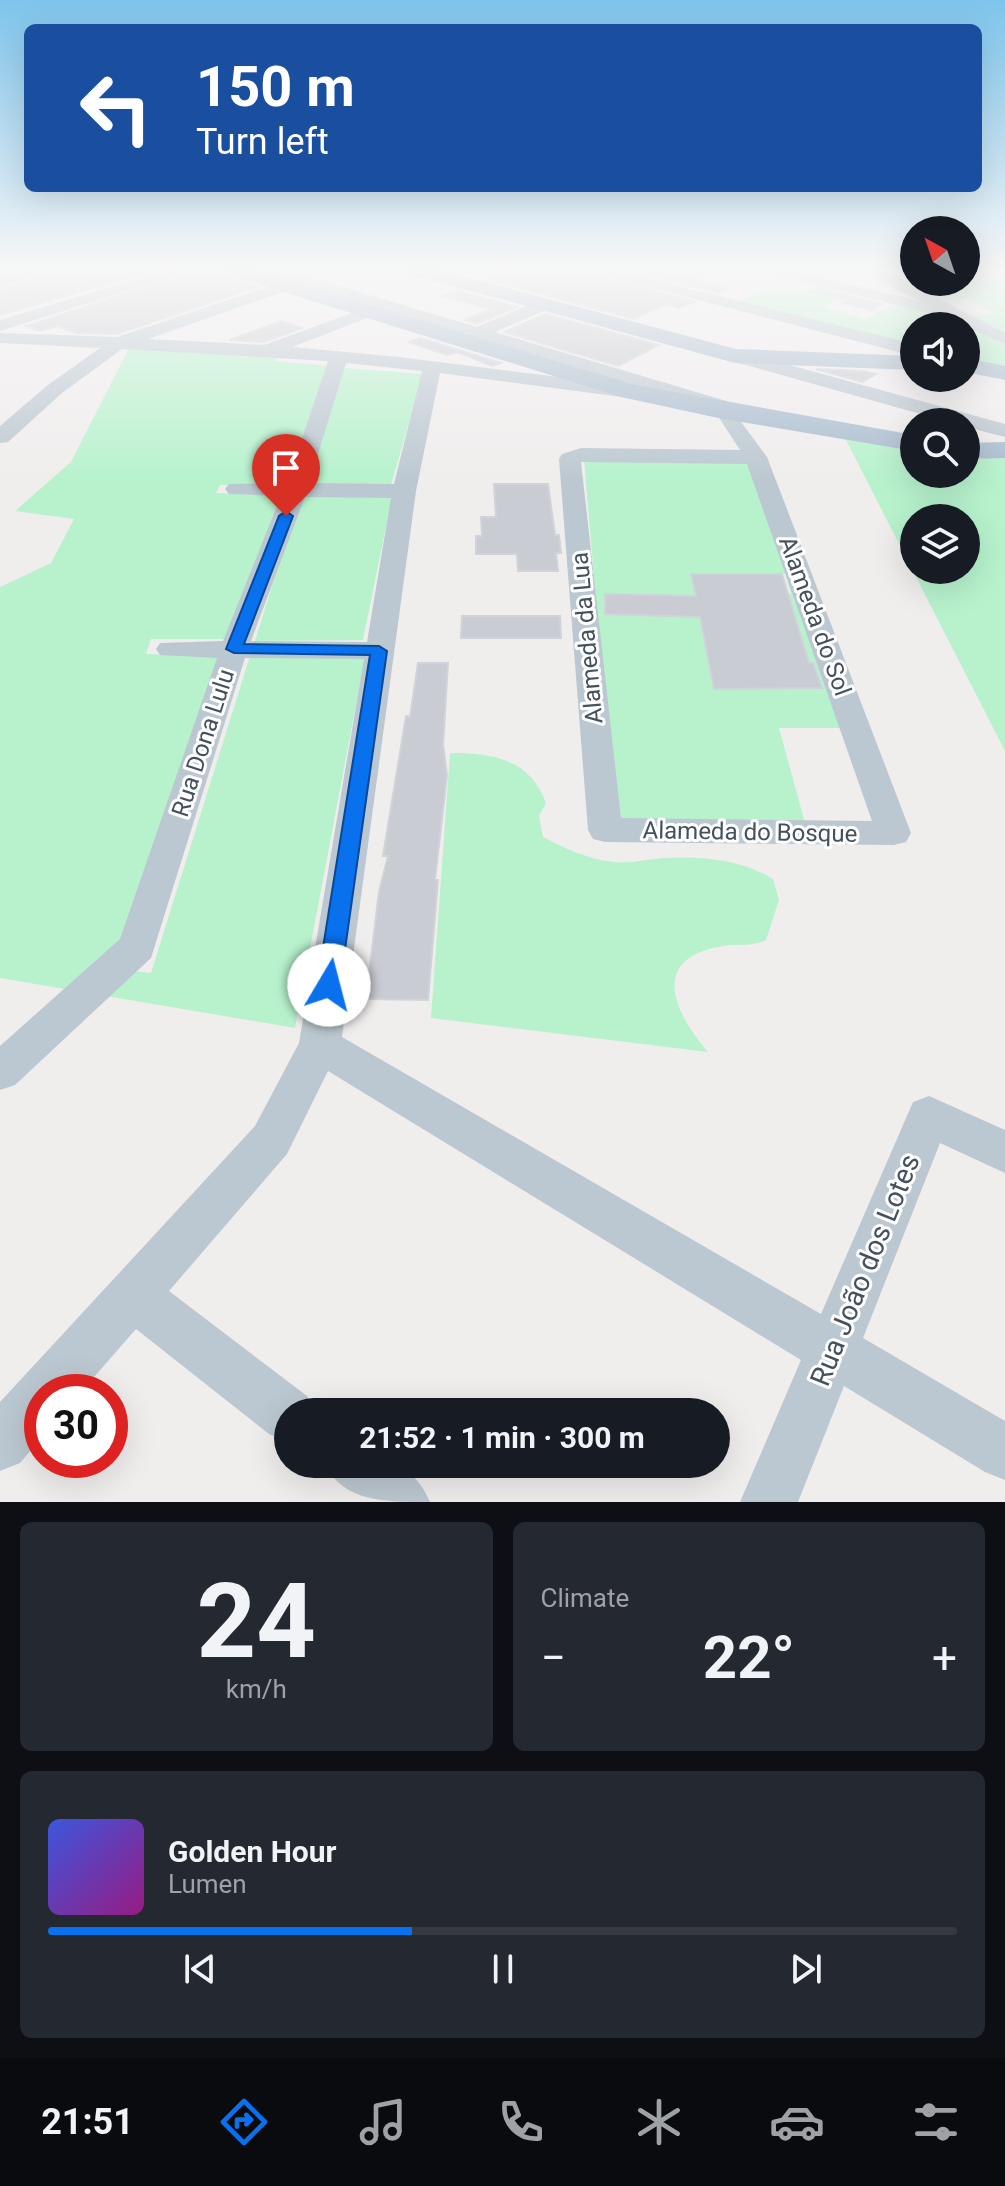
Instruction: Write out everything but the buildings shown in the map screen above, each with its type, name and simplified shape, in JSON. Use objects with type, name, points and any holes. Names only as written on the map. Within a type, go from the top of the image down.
[{"type":"main road","points":[[477,340],[630,392],[900,441]]},
{"type":"main road","points":[[675,340],[735,356],[900,362]]},
{"type":"main road","points":[[980,367],[1005,373]]},
{"type":"main road","points":[[980,451],[1005,450]]},
{"type":"street","points":[[49,340],[263,352],[432,367],[630,392]]},
{"type":"street","points":[[0,437],[64,381],[125,340]]},
{"type":"street","points":[[263,352],[294,340]]},
{"type":"street","points":[[479,340],[725,409]]},
{"type":"street","points":[[874,340],[900,347]]},
{"type":"street","points":[[735,356],[1005,431]]},
{"type":"street","name":"Rua Dona Lulu","points":[[0,1072],[137,947],[234,649],[296,489],[338,359]]},
{"type":"street","points":[[62,1374],[271,1140],[320,1045],[404,491],[432,367]]},
{"type":"street","name":"Alameda do Sol","points":[[725,409],[756,457],[894,833]]},
{"type":"street","name":"Alameda da Lua","points":[[605,830],[570,462],[574,456],[581,455],[756,457]]},
{"type":"street","points":[[237,489],[404,491]]},
{"type":"street","points":[[170,649],[379,651]]},
{"type":"street","name":"Alameda do Bosque","points":[[605,830],[894,833]]},
{"type":"street","points":[[320,1045],[1005,1452]]},
{"type":"street","name":"Rua João dos Lotes","points":[[769,1502],[929,1116],[1005,1152]]},
{"type":"street","points":[[133,1295],[274,1404]]},
{"type":"street","points":[[0,1443],[24,1416]]},
{"type":"street","points":[[370,1478],[401,1502]]},
{"type":"green space","points":[[980,340],[1005,342],[1005,369],[980,363]]},
{"type":"green space","points":[[130,346],[276,358],[276,361],[327,366],[286,485],[220,485],[216,493],[282,496],[228,639],[151,639],[146,654],[226,657],[115,969],[151,973],[250,656],[365,657],[295,1028],[0,978],[0,587],[51,563],[74,519],[15,511],[71,462]]},
{"type":"green space","points":[[343,368],[423,374],[391,485],[305,484]]},
{"type":"green space","points":[[843,434],[900,444],[900,488],[980,488],[980,456],[1005,456],[1005,751],[920,584],[980,584],[980,504],[900,504],[900,546]]},
{"type":"green space","points":[[584,459],[753,460],[846,728],[779,728],[805,823],[615,822]],"holes":[[[785,574],[791,594],[696,594],[691,575]],[[605,594],[697,617],[606,614]],[[700,617],[797,619],[803,642],[703,639]],[[813,663],[823,688],[715,689],[708,664]]]},
{"type":"green space","points":[[301,494],[392,497],[363,640],[255,641]]},
{"type":"green space","points":[[450,753],[495,757],[520,768],[539,788],[546,803],[539,816],[543,837],[577,853],[620,862],[706,858],[748,867],[773,879],[779,900],[766,940],[700,952],[685,962],[677,974],[675,988],[678,1004],[685,1020],[708,1052],[431,1018]]},
{"type":"route","points":[[286,516],[234,649],[379,651],[329,985]]}]
